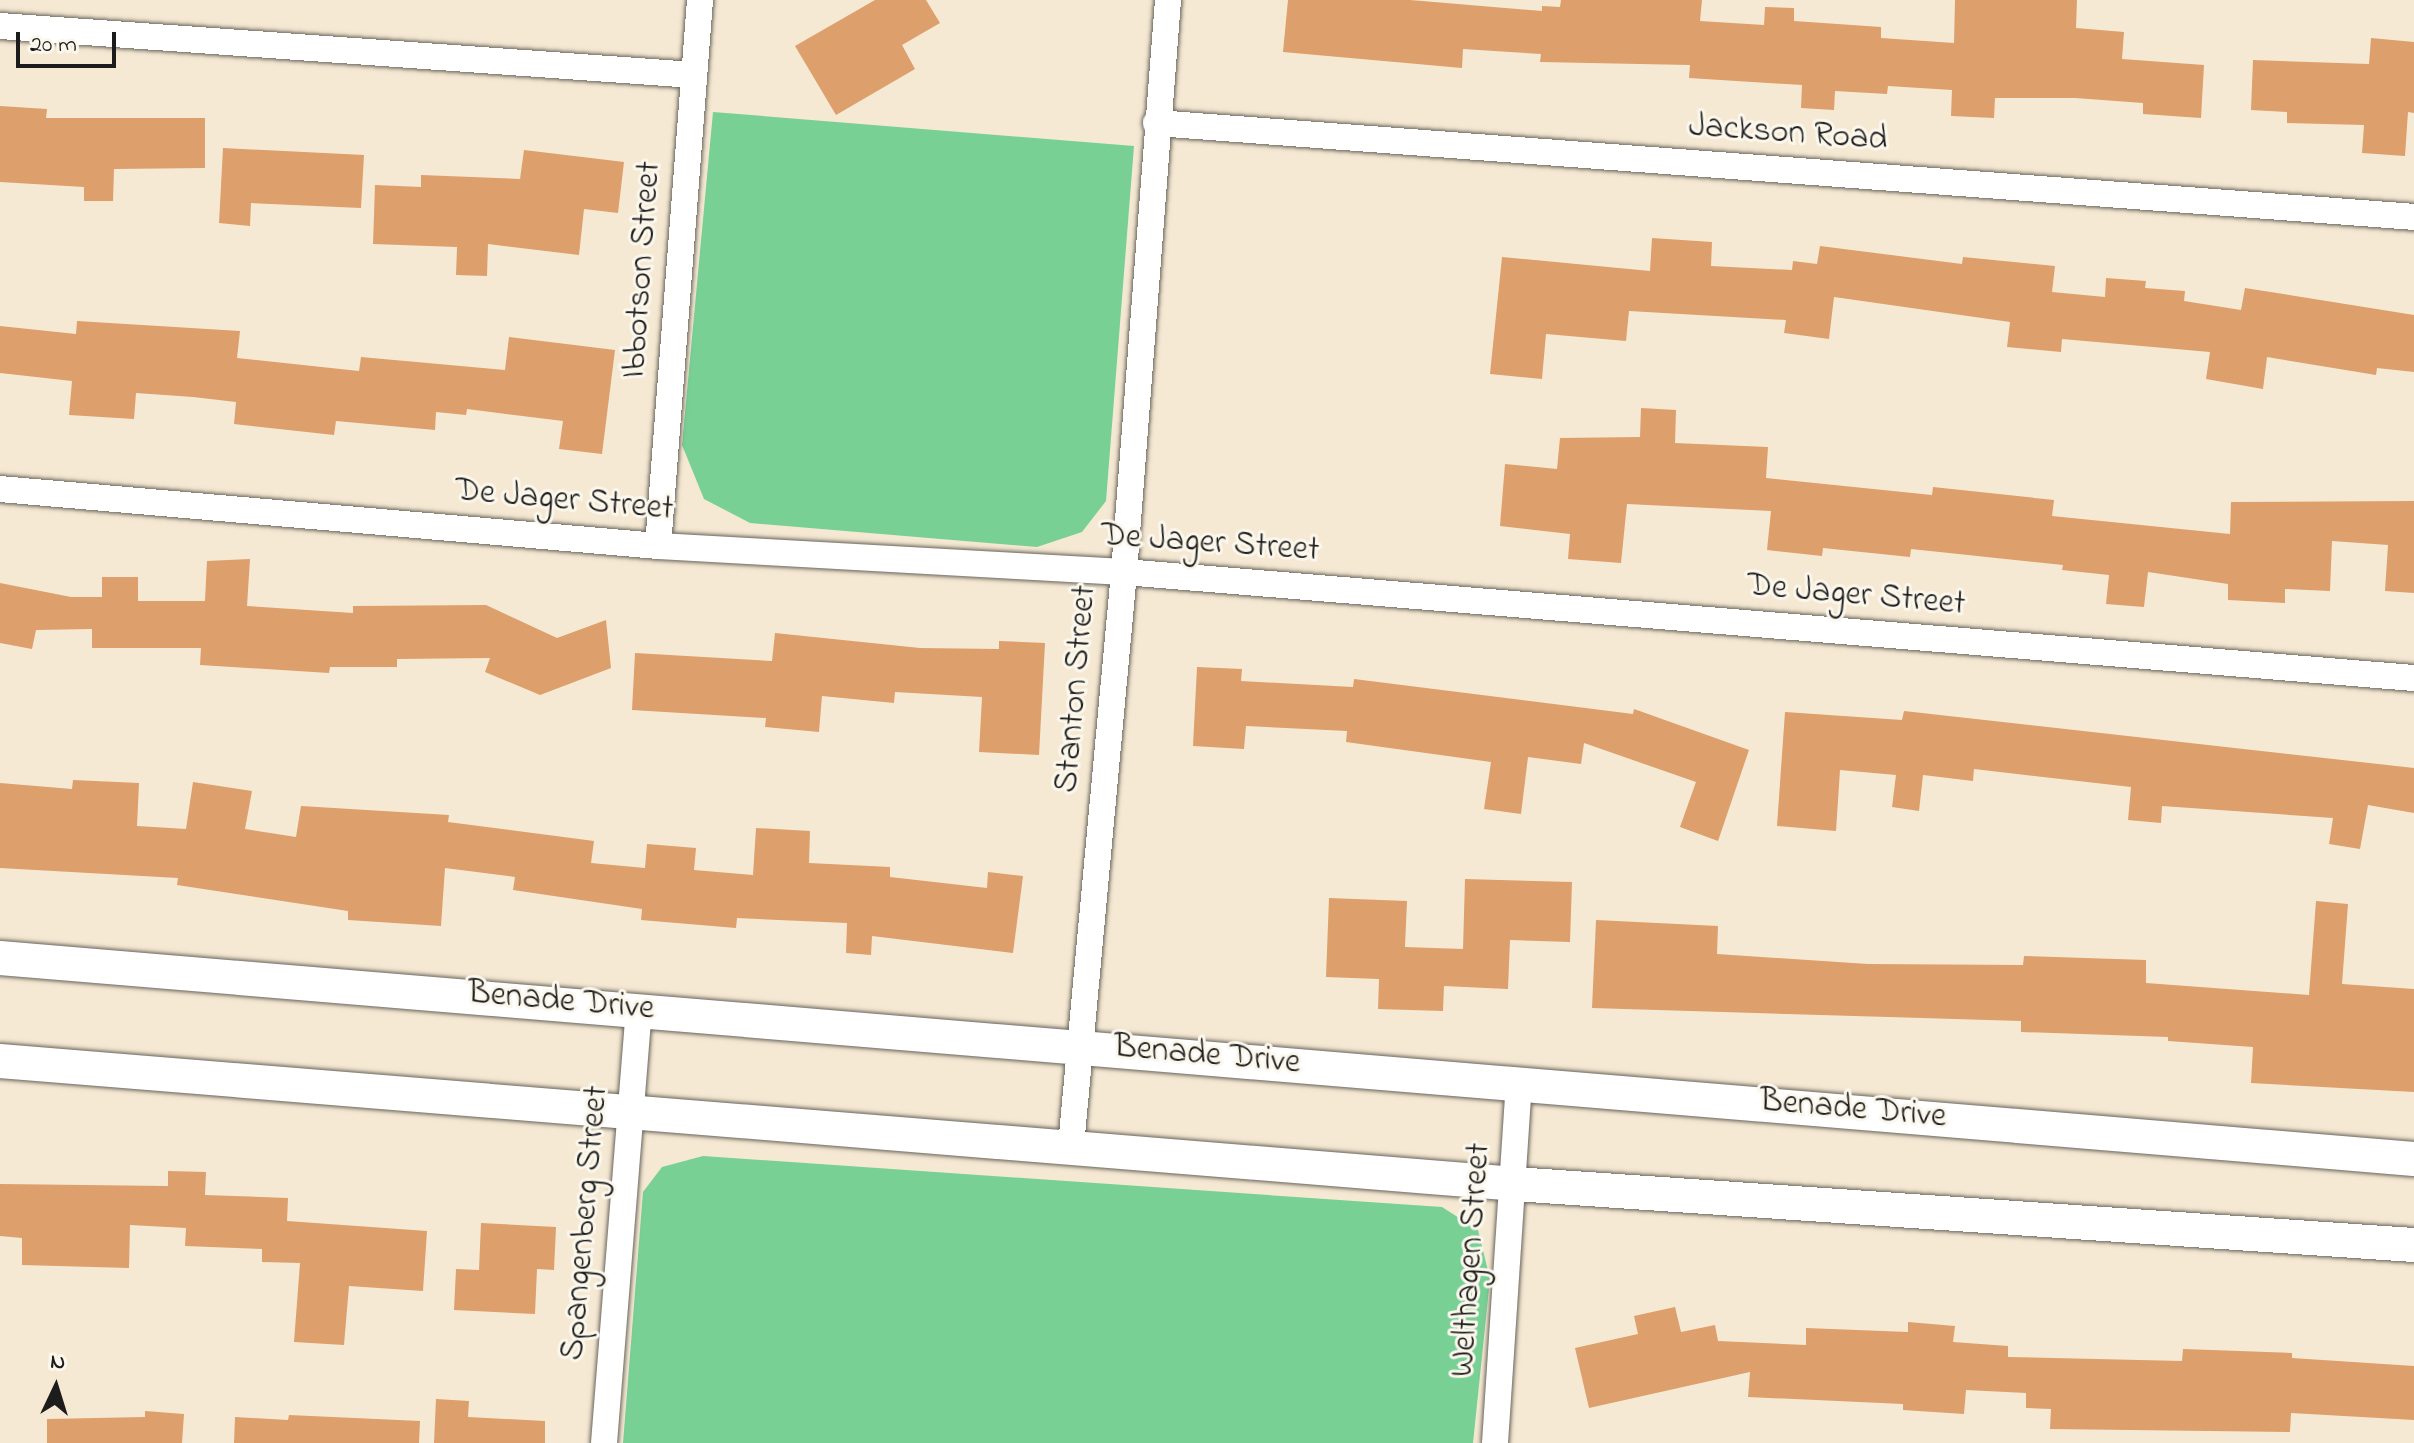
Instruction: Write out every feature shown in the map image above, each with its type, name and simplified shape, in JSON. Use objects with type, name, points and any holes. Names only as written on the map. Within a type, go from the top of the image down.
[{"type":"street","name":"Ibbotson Street","points":[[658,546],[700,0]]},
{"type":"street","name":"Stanton Street","points":[[1071,1146],[1124,572],[1156,123],[1168,0]]},
{"type":"street","points":[[0,26],[694,75]]},
{"type":"street","name":"Jackson Road","points":[[1156,123],[2414,217]]},
{"type":"street","name":"De Jager Street","points":[[0,489],[658,546],[1124,572],[2414,678]]},
{"type":"street","name":"Benade Drive","points":[[0,958],[639,1008],[2414,1159]]},
{"type":"street","name":"Spangenberg Street","points":[[604,1443],[639,1008]]},
{"type":"street","points":[[0,1061],[1514,1184],[2414,1245]]},
{"type":"street","name":"Welthagen Street","points":[[1495,1443],[1519,1082]]},
{"type":"green space","points":[[713,112],[1134,146],[1106,501],[1082,532],[1037,547],[750,523],[704,499],[682,445]]},
{"type":"green space","points":[[703,1156],[1442,1207],[1478,1230],[1490,1279],[1473,1443],[623,1443],[643,1192],[662,1167]]},
{"type":"building","points":[[875,0],[926,0],[940,23],[902,45],[915,69],[836,115],[795,46]]},
{"type":"building","points":[[1288,0],[1410,0],[1542,11],[1542,6],[1560,7],[1561,0],[1702,0],[1700,21],[1764,25],[1765,7],[1794,8],[1794,21],[1881,27],[1881,38],[1954,43],[1955,0],[2077,0],[2076,28],[2124,32],[2122,59],[2204,65],[2201,118],[2143,114],[2143,103],[2075,98],[1995,98],[1994,118],[1951,116],[1952,90],[1888,86],[1887,94],[1835,91],[1834,110],[1801,108],[1802,85],[1689,78],[1690,65],[1540,62],[1541,54],[1463,49],[1462,68],[1283,52]]},
{"type":"building","points":[[2371,38],[2414,42],[2414,113],[2408,112],[2405,156],[2362,153],[2364,125],[2287,123],[2287,112],[2251,110],[2253,60],[2369,64]]},
{"type":"building","points":[[0,106],[47,109],[46,118],[205,118],[205,168],[114,169],[113,201],[84,201],[84,187],[0,182]]},
{"type":"building","points":[[223,148],[364,155],[361,208],[251,203],[250,226],[219,223]]},
{"type":"building","points":[[524,150],[624,162],[618,213],[584,209],[579,255],[488,244],[487,276],[456,275],[457,247],[373,244],[375,185],[421,187],[421,175],[520,179]]},
{"type":"building","points":[[1652,238],[1712,242],[1711,266],[1792,270],[1793,261],[1817,264],[1820,246],[1962,264],[1963,257],[2055,266],[2052,292],[2105,297],[2106,278],[2146,281],[2145,288],[2185,291],[2184,301],[2241,310],[2245,288],[2414,315],[2414,372],[2377,368],[2376,375],[2267,357],[2263,389],[2206,379],[2210,352],[2062,339],[2061,352],[2007,347],[2010,322],[1834,297],[1829,339],[1784,333],[1786,320],[1629,311],[1626,341],[1546,334],[1542,379],[1490,374],[1502,257],[1650,271]]},
{"type":"building","points":[[77,321],[240,331],[237,358],[359,371],[361,357],[505,370],[509,337],[615,350],[602,454],[559,449],[563,421],[467,409],[466,415],[436,412],[435,430],[336,421],[334,435],[234,424],[236,402],[193,397],[136,393],[134,419],[69,415],[72,381],[0,373],[0,326],[76,334]]},
{"type":"building","points":[[1641,408],[1676,410],[1675,443],[1768,447],[1766,478],[1932,495],[1933,487],[2054,500],[2052,516],[2230,534],[2231,502],[2414,501],[2414,593],[2385,591],[2388,545],[2332,541],[2330,591],[2285,589],[2285,603],[2228,600],[2228,584],[2148,572],[2144,607],[2106,604],[2109,575],[2062,570],[2063,565],[1911,549],[1910,557],[1823,548],[1822,556],[1767,550],[1771,511],[1627,504],[1621,563],[1568,559],[1570,534],[1500,526],[1505,464],[1557,469],[1560,438],[1640,437]]},
{"type":"building","points":[[250,559],[247,606],[353,613],[353,606],[486,605],[557,638],[606,620],[611,668],[540,695],[485,672],[490,658],[397,659],[397,667],[330,667],[329,673],[200,665],[201,648],[92,648],[92,629],[36,630],[32,649],[0,643],[0,583],[71,597],[102,597],[102,577],[138,577],[138,601],[205,601],[207,561]]},
{"type":"building","points":[[775,633],[920,648],[999,649],[999,641],[1045,643],[1039,755],[979,752],[982,697],[895,692],[894,703],[822,696],[819,732],[765,727],[766,718],[632,710],[635,653],[772,661]]},
{"type":"building","points":[[1197,667],[1242,669],[1241,681],[1353,687],[1354,679],[1633,714],[1634,709],[1749,750],[1718,841],[1680,827],[1696,782],[1584,743],[1581,764],[1528,757],[1521,814],[1484,809],[1491,762],[1346,742],[1347,731],[1246,726],[1244,749],[1193,746]]},
{"type":"building","points":[[1904,711],[2414,768],[2414,813],[2368,805],[2360,849],[2329,844],[2333,818],[2162,806],[2161,823],[2128,820],[2131,787],[1974,769],[1973,781],[1923,775],[1919,811],[1892,807],[1896,775],[1840,770],[1836,831],[1777,826],[1785,712],[1902,720]]},
{"type":"building","points":[[73,780],[139,783],[137,826],[186,829],[193,782],[252,791],[245,829],[296,837],[301,806],[449,815],[448,822],[594,841],[591,863],[645,868],[647,844],[696,848],[694,870],[753,875],[756,828],[810,831],[809,863],[890,867],[890,877],[987,888],[988,872],[1023,876],[1013,953],[872,936],[871,955],[846,953],[847,923],[737,918],[736,928],[641,920],[642,909],[513,890],[515,877],[445,868],[441,926],[348,920],[348,911],[177,885],[178,878],[0,868],[0,783],[72,789]]},
{"type":"building","points":[[1465,879],[1572,882],[1570,942],[1510,940],[1508,989],[1444,986],[1443,1011],[1378,1009],[1379,979],[1326,977],[1329,898],[1407,901],[1405,947],[1463,949]]},
{"type":"building","points":[[2316,901],[2348,904],[2342,984],[2414,989],[2414,1092],[2251,1083],[2253,1047],[2168,1041],[2168,1037],[2021,1032],[2021,1021],[1592,1008],[1596,920],[1718,926],[1717,954],[1868,964],[2023,965],[2024,956],[2146,960],[2146,983],[2309,995]]},
{"type":"building","points":[[168,1171],[206,1172],[205,1195],[288,1198],[287,1221],[427,1231],[423,1291],[349,1286],[344,1345],[294,1342],[300,1263],[262,1262],[262,1249],[185,1246],[186,1228],[130,1225],[129,1268],[22,1265],[22,1238],[0,1236],[0,1184],[168,1186]]},
{"type":"building","points":[[481,1223],[556,1227],[554,1270],[537,1269],[535,1314],[454,1310],[456,1269],[479,1270]]},
{"type":"building","points":[[1675,1307],[1681,1332],[1715,1325],[1718,1341],[1806,1345],[1806,1328],[1908,1332],[1908,1322],[1955,1326],[1953,1342],[2008,1346],[2008,1357],[2182,1361],[2183,1349],[2292,1353],[2292,1358],[2414,1366],[2414,1420],[2291,1413],[2290,1432],[2050,1429],[2051,1409],[2026,1408],[2026,1393],[1966,1390],[1964,1414],[1903,1410],[1903,1404],[1748,1397],[1750,1372],[1589,1408],[1575,1348],[1638,1334],[1634,1316]]},
{"type":"building","points":[[436,1399],[469,1401],[468,1417],[545,1421],[545,1443],[434,1443]]},
{"type":"building","points":[[145,1411],[184,1414],[182,1443],[47,1443],[47,1419],[145,1417]]},
{"type":"building","points":[[289,1415],[420,1421],[419,1443],[234,1443],[235,1417],[288,1420]]}]
